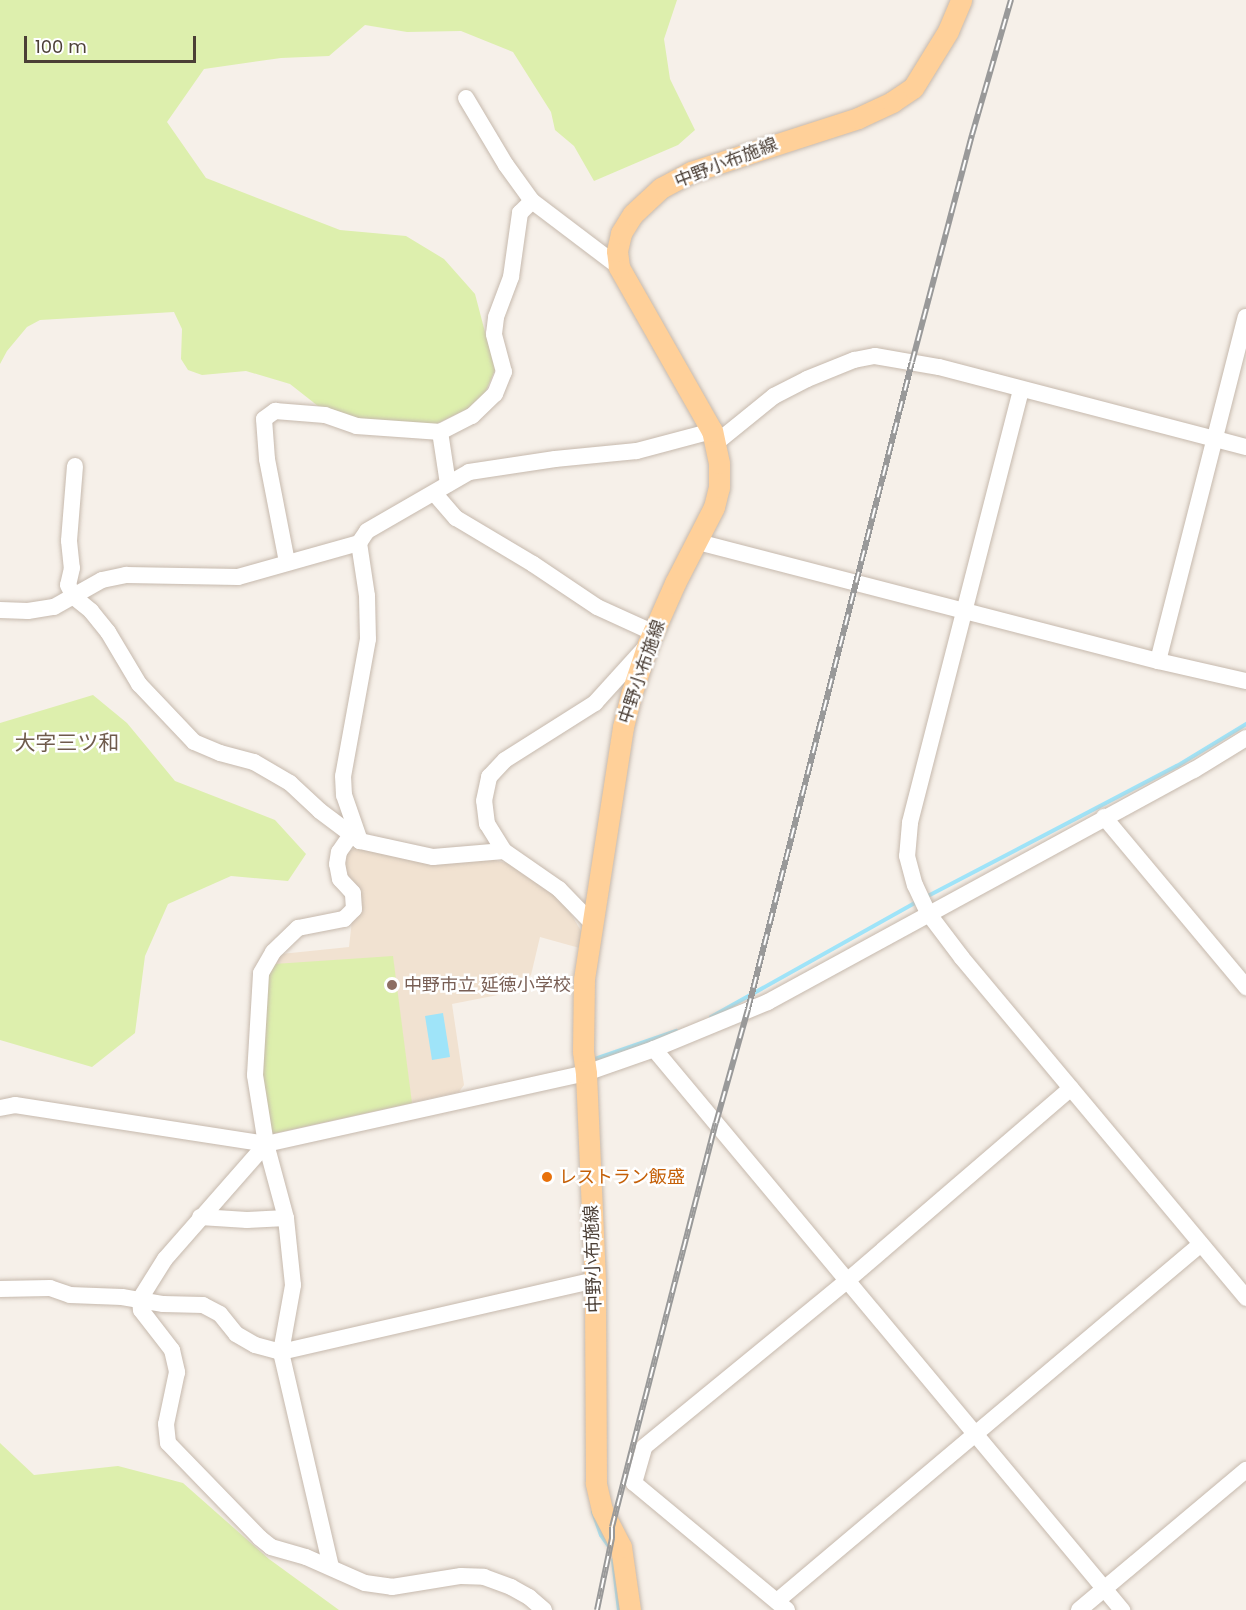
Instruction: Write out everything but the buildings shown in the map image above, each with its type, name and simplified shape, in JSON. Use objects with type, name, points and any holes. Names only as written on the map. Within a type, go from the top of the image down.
[{"type":"main road","name":"中野小布施線","points":[[630,1610],[621,1547],[602,1510],[596,1483],[595,1280],[586,1073],[583,1051],[584,979],[623,727],[651,639],[675,584],[714,507],[719,487],[714,437],[619,267],[617,251],[621,233],[633,214],[661,188],[691,172],[858,118],[892,102],[913,88],[948,31],[961,0]]},
{"type":"street","points":[[466,98],[506,165],[532,201],[619,267]]},
{"type":"street","points":[[287,562],[267,459],[264,419],[275,411],[325,415],[357,426],[440,432],[472,416],[495,394],[504,372],[494,334],[496,317],[511,277],[520,213],[532,201]]},
{"type":"street","points":[[1158,661],[1246,317]]},
{"type":"street","points":[[0,610],[28,611],[54,607],[102,580],[126,575],[238,577],[359,543],[367,531],[469,472],[555,459],[637,451],[714,437],[774,396],[807,379],[854,360],[875,356],[939,368],[1246,447]]},
{"type":"street","points":[[1021,390],[910,823],[907,856],[915,885],[928,913],[962,958],[1246,1298]]},
{"type":"street","points":[[440,432],[442,489],[456,518],[651,639],[595,704],[505,760],[489,777],[483,801],[487,824],[504,850],[559,889],[593,924]]},
{"type":"street","points":[[75,466],[69,541],[72,568],[68,585],[74,597],[91,611],[108,632],[139,684],[194,742],[220,753],[254,762],[290,783],[355,838],[433,857],[504,850]]},
{"type":"street","points":[[698,542],[1158,661],[1246,681]]},
{"type":"street","points":[[355,838],[344,795],[343,776],[368,639],[368,596],[359,543]]},
{"type":"street","points":[[0,1108],[15,1105],[266,1144],[586,1073],[654,1049],[768,1002],[1194,770],[1246,738]]},
{"type":"street","points":[[1104,818],[1246,987]]},
{"type":"street","points":[[331,1567],[281,1352],[293,1285],[286,1218],[266,1144],[255,1075],[261,973],[273,952],[298,928],[344,919],[354,909],[353,893],[340,879],[337,864],[339,852],[355,838]]},
{"type":"street","points":[[654,1049],[1122,1610]]},
{"type":"street","points":[[1071,1088],[848,1280],[644,1447],[634,1483],[782,1606],[976,1433],[1201,1244]]},
{"type":"street","points":[[266,1144],[165,1259],[140,1299],[141,1310],[172,1350],[177,1372],[166,1424],[168,1443],[260,1539],[271,1547],[331,1567],[365,1583],[392,1587],[461,1576],[484,1577],[530,1597],[544,1610]]},
{"type":"street","points":[[200,1217],[247,1220],[286,1218]]},
{"type":"street","points":[[0,1289],[50,1288],[70,1295],[140,1299],[163,1304],[203,1305],[220,1314],[236,1334],[255,1345],[281,1352],[595,1280]]},
{"type":"street","points":[[1079,1610],[1246,1470]]},
{"type":"shaded area","name":"中野市立 延徳小学校","points":[[360,846],[490,859],[510,864],[561,897],[584,936],[583,949],[540,937],[531,975],[508,993],[452,1004],[464,1085],[459,1092],[271,1134],[267,977],[281,954],[349,947],[352,920],[349,878],[343,866],[347,852]]},
{"type":"green space","points":[[0,0],[677,0],[664,39],[670,79],[695,130],[678,145],[594,181],[574,146],[555,130],[551,112],[513,52],[461,31],[407,32],[365,25],[329,56],[281,58],[204,69],[167,122],[206,178],[340,230],[406,236],[444,259],[475,294],[495,370],[485,393],[467,409],[436,424],[362,420],[318,406],[290,384],[246,371],[202,375],[188,370],[181,359],[182,329],[174,312],[40,320],[27,327],[7,351],[0,364]]},
{"type":"green space","points":[[93,695],[127,723],[175,781],[275,820],[306,854],[288,881],[231,876],[168,904],[145,956],[135,1033],[92,1067],[0,1040],[0,723]]},
{"type":"green space","points":[[393,956],[412,1103],[271,1134],[263,1075],[267,977],[274,964]]},
{"type":"green space","points":[[0,1443],[34,1475],[118,1466],[183,1483],[269,1559],[339,1610],[0,1610]]},
{"type":"water","points":[[443,1013],[450,1057],[432,1060],[425,1016]]},
{"type":"waterway","points":[[926,897],[1177,766],[1246,724]]},
{"type":"waterway","points":[[711,1017],[917,902]]},
{"type":"waterway","points":[[595,1059],[676,1031]]},
{"type":"waterway","points":[[593,1512],[601,1535],[610,1548]]},
{"type":"waterway","points":[[613,1560],[619,1610]]},
{"type":"railway","points":[[597,1610],[612,1538],[612,1527],[716,1123],[748,1009],[912,362],[972,135],[1011,0]]},
{"type":"place","name":"中野市立 延徳小学校","points":[[392,985]]},
{"type":"place","name":"レストラン飯盛","points":[[547,1177]]},
{"type":"district","name":"大字三ツ和","points":[[67,743]]}]
